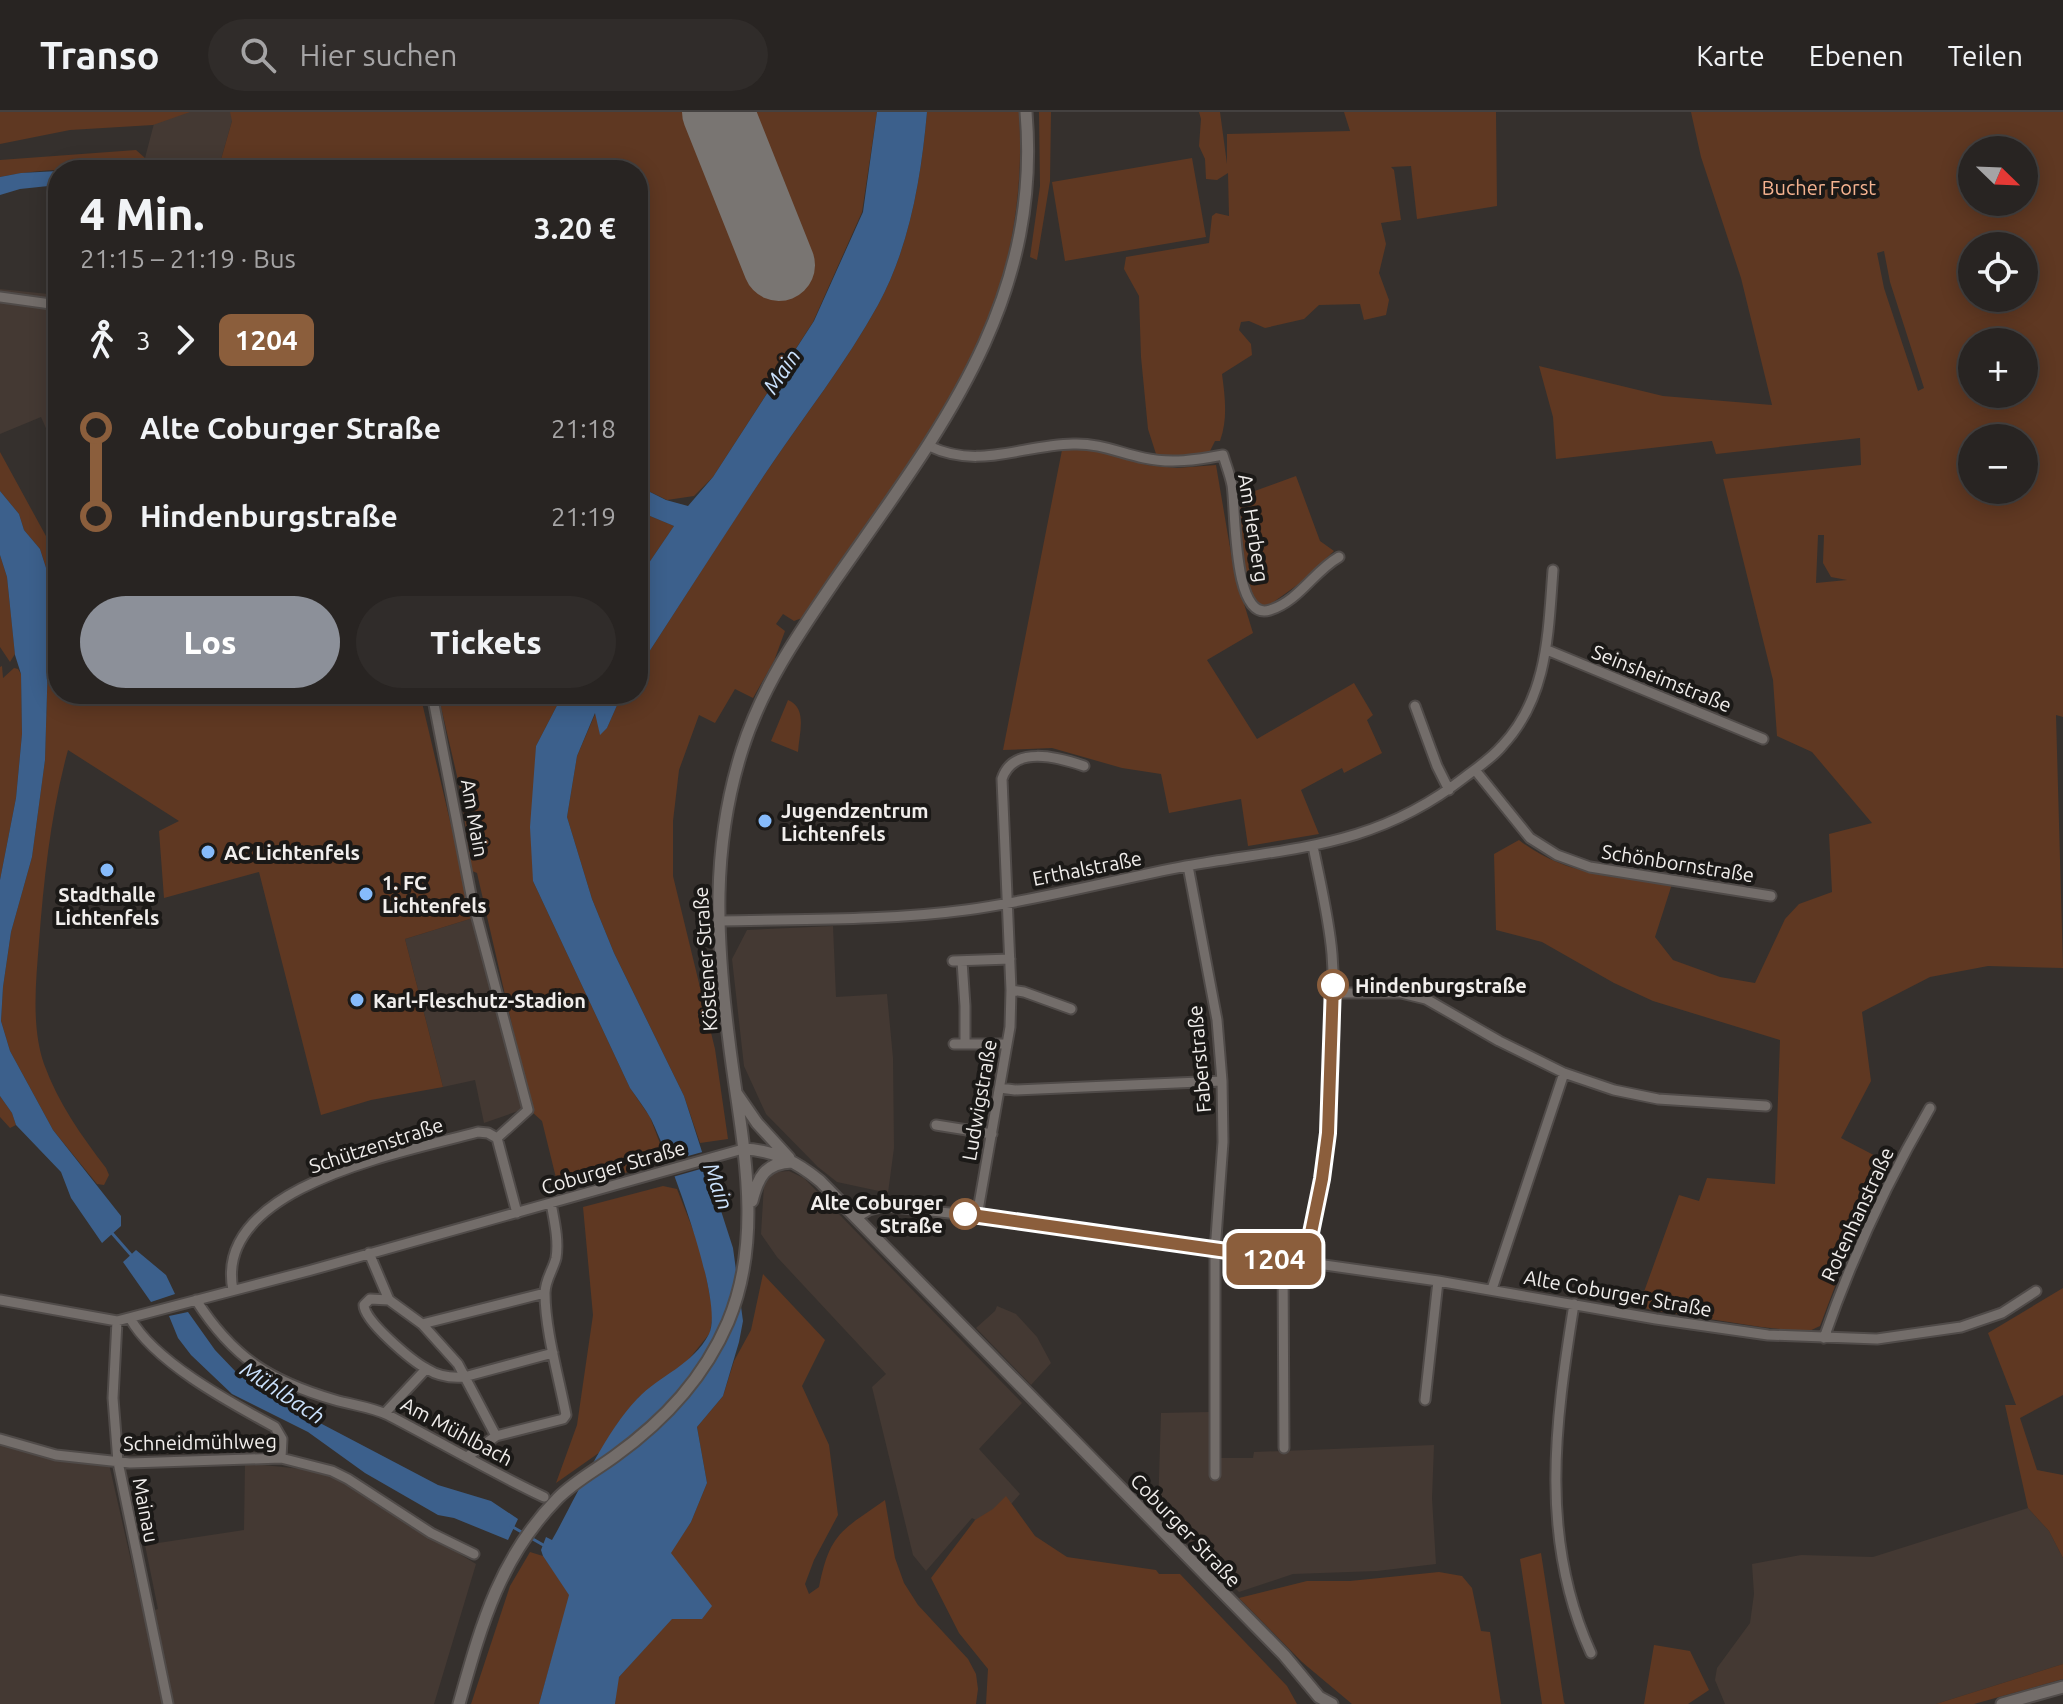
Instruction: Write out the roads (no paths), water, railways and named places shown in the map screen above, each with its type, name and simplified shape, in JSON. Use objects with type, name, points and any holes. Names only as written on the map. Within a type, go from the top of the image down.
[{"type":"street","name":"Köstener Straße","points":[[750,1209],[722,987],[718,921],[723,823],[742,749],[766,688],[802,630],[929,446],[975,367],[1007,287],[1014,260],[1027,185],[1026,112]]},
{"type":"street","points":[[0,297],[48,304]]},
{"type":"street","name":"Am Herberg","points":[[929,446],[964,457],[1070,444],[1100,445],[1156,460],[1197,460],[1223,455],[1232,485],[1238,560],[1245,592],[1250,605],[1258,611],[1267,612],[1284,602],[1339,557]]},
{"type":"street","name":"Erthalstraße","points":[[718,921],[966,910],[1188,866],[1313,846],[1362,835],[1392,823],[1449,790],[1501,748],[1533,702],[1547,650],[1553,570]]},
{"type":"street","name":"Seinsheimstraße","points":[[1547,650],[1763,739]]},
{"type":"street","name":"Am Main","points":[[434,704],[471,895],[528,1110],[497,1138]]},
{"type":"street","points":[[1415,706],[1449,790]]},
{"type":"street","name":"Ludwigstraße","points":[[977,1216],[1007,1044],[1011,990],[1002,779],[1006,768],[1020,758],[1040,756],[1084,766]]},
{"type":"street","name":"Schönbornstraße","points":[[1475,770],[1530,838],[1557,855],[1590,867],[1771,896]]},
{"type":"street","points":[[1305,1262],[1328,1133],[1334,993],[1325,904],[1313,846]]},
{"type":"street","name":"Faberstraße","points":[[1188,866],[1217,1020],[1222,1081],[1223,1142],[1215,1251],[1215,1475]]},
{"type":"street","points":[[1007,1044],[960,1044],[965,981],[958,961],[1010,959]]},
{"type":"street","points":[[1011,990],[1071,1009]]},
{"type":"street","points":[[1334,993],[1401,993],[1426,999],[1499,1041],[1564,1073],[1614,1090],[1658,1099],[1766,1106]]},
{"type":"street","points":[[1492,1289],[1564,1073]]},
{"type":"street","points":[[1000,1088],[1091,1088],[1222,1081]]},
{"type":"street","name":"Köstener Straße","points":[[736,1092],[757,1123],[792,1161]]},
{"type":"street","name":"Rotenhanstraße","points":[[1824,1338],[1863,1234],[1895,1168],[1930,1108]]},
{"type":"street","points":[[936,1125],[992,1134]]},
{"type":"street","name":"Schützenstraße","points":[[233,1290],[230,1277],[233,1253],[260,1215],[277,1202],[325,1175],[478,1132],[497,1138]]},
{"type":"street","points":[[497,1138],[517,1213]]},
{"type":"street","name":"Coburger Straße","points":[[0,1300],[117,1321],[743,1149],[769,1152],[792,1161],[820,1181],[1284,1655],[1319,1700]]},
{"type":"street","points":[[459,1704],[481,1625],[504,1571],[525,1537],[556,1500],[578,1481],[650,1430],[691,1386],[716,1348],[744,1273],[750,1209],[757,1182],[764,1170],[780,1162],[792,1161]]},
{"type":"street","points":[[467,1457],[496,1436],[563,1419],[566,1415],[545,1293],[556,1258],[551,1203]]},
{"type":"street","name":"Alte Coburger Straße","points":[[856,1218],[869,1210],[885,1206],[977,1216],[1492,1289],[1754,1333],[1824,1338],[1877,1339],[1961,1327],[2002,1313],[2036,1291]]},
{"type":"street","points":[[369,1253],[389,1300],[422,1324],[458,1364],[496,1436]]},
{"type":"street","points":[[1283,1260],[1284,1448]]},
{"type":"street","points":[[1425,1400],[1438,1281]]},
{"type":"street","points":[[422,1324],[545,1293]]},
{"type":"street","points":[[389,1300],[370,1299],[364,1305],[364,1313],[426,1369],[450,1378],[553,1353]]},
{"type":"street","name":"Am Mühlbach","points":[[193,1300],[234,1349],[274,1378],[298,1389],[385,1413],[544,1497]]},
{"type":"street","points":[[1574,1304],[1557,1417],[1556,1526],[1572,1607],[1591,1653]]},
{"type":"street","points":[[130,1318],[142,1337],[198,1382],[275,1427],[282,1439],[281,1458]]},
{"type":"street","name":"Mainau","points":[[117,1321],[113,1398],[118,1462],[168,1704]]},
{"type":"street","points":[[385,1413],[426,1369]]},
{"type":"street","name":"Schneidmühlweg","points":[[0,1439],[56,1455],[118,1462],[281,1458],[348,1479],[431,1533],[474,1554]]},
{"type":"street","points":[[2002,1704],[2063,1687]]},
{"type":"street","points":[[1319,1700],[1332,1704]]},
{"type":"water","points":[[877,112],[927,112],[921,162],[906,235],[878,305],[648,654],[648,564],[674,526],[648,515],[648,491],[688,506],[713,477],[814,321],[863,212]]},
{"type":"water","points":[[48,172],[48,186],[0,195],[0,177]]},
{"type":"water","points":[[0,491],[19,514],[24,530],[40,549],[48,574],[45,760],[32,857],[11,932],[1,1021],[10,1051],[53,1130],[121,1216],[121,1226],[102,1243],[71,1198],[61,1172],[16,1125],[0,1096],[0,880],[16,798],[22,734],[21,674],[15,655],[7,577],[0,555]]},
{"type":"water","points":[[558,704],[618,704],[607,728],[600,735],[595,713],[577,756],[567,817],[592,899],[614,953],[684,1096],[733,1248],[743,1321],[723,1396],[697,1427],[707,1483],[691,1522],[671,1553],[712,1606],[702,1619],[672,1619],[619,1677],[615,1704],[539,1704],[569,1595],[541,1550],[546,1537],[552,1540],[613,1430],[637,1399],[702,1345],[709,1334],[712,1317],[702,1261],[659,1137],[649,1115],[630,1088],[533,881],[530,827],[536,746]]},
{"type":"water","points":[[136,1250],[166,1275],[175,1294],[151,1302],[123,1262]]},
{"type":"water","points":[[188,1312],[215,1350],[236,1372],[297,1405],[320,1423],[438,1485],[491,1501],[518,1519],[508,1540],[454,1518],[438,1515],[365,1473],[308,1432],[232,1394],[191,1355],[178,1338],[169,1316]]},
{"type":"waterway","name":"Mühlbach","points":[[111,1232],[132,1256]]},
{"type":"waterway","name":"Mühlbach","points":[[511,1526],[525,1534]]},
{"type":"waterway","name":"Mühlbach","points":[[531,1538],[545,1546]]},
{"type":"place","name":"Jugendzentrum Lichtenfels","points":[[765,821]]},
{"type":"place","name":"AC Lichtenfels","points":[[208,852]]},
{"type":"place","name":"Stadthalle Lichtenfels","points":[[107,870]]},
{"type":"place","name":"1. FC Lichtenfels","points":[[366,894]]},
{"type":"place","name":"Hindenburgstraße","points":[[1333,985]]},
{"type":"place","name":"Karl-Fleschutz-Stadion","points":[[357,1000]]},
{"type":"place","name":"Alte Coburger Straße","points":[[965,1214]]},
{"type":"park label","name":"Bucher Forst","points":[[1819,187]]},
{"type":"water label","name":"Main","points":[[781,371]]},
{"type":"water label","name":"Main","points":[[719,1186]]}]
